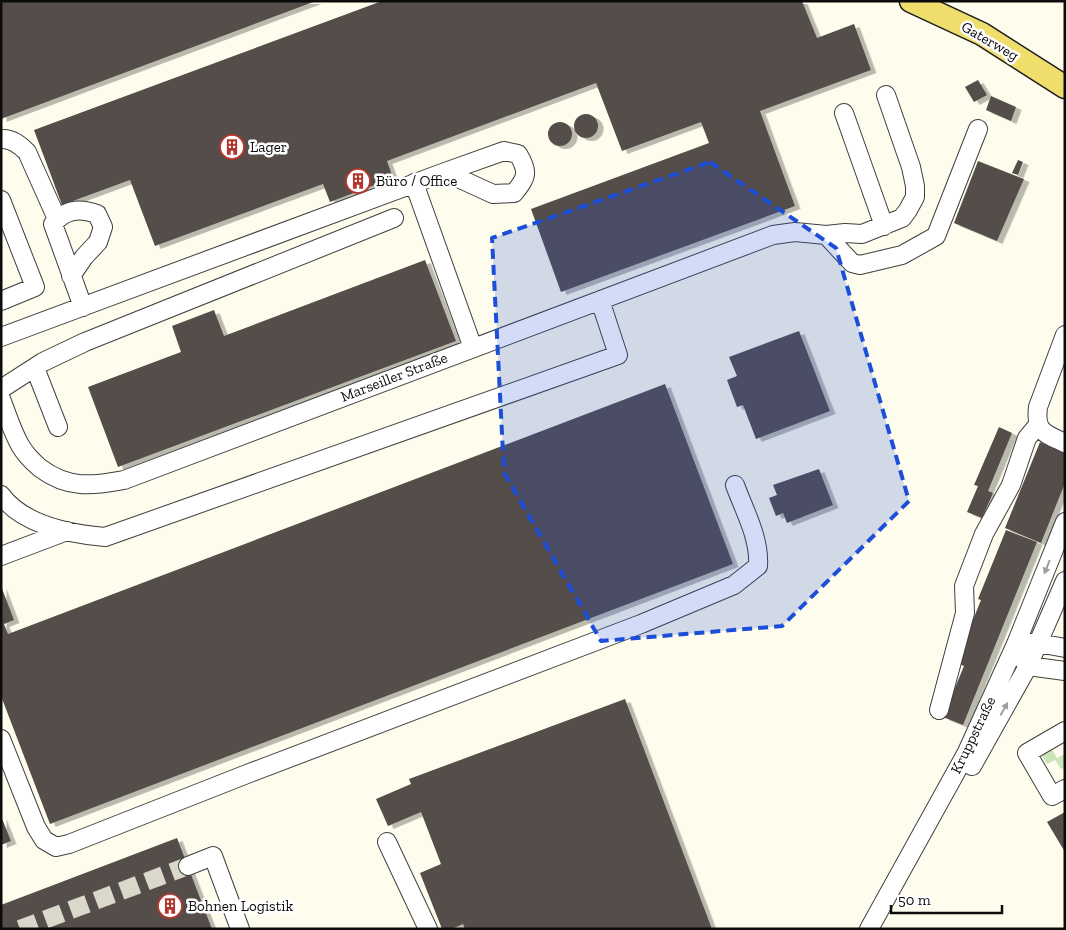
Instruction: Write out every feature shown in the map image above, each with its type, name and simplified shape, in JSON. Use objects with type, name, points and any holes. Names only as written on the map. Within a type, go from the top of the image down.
[{"type":"main road","name":"Gaterweg","points":[[911,1],[982,34],[1065,87]]},
{"type":"street","name":"Marseiller Straße","points":[[1,399],[20,446],[33,462],[61,481],[78,485],[124,480],[773,234],[795,232],[826,235],[862,234],[902,218],[908,210],[916,186],[886,96]]},
{"type":"street","points":[[844,112],[884,226]]},
{"type":"street","points":[[826,235],[852,264],[860,265],[902,255],[936,236],[978,130]]},
{"type":"street","points":[[1,139],[6,138],[18,144],[27,152],[57,219]]},
{"type":"street","points":[[1,337],[445,172]]},
{"type":"street","points":[[414,183],[473,348]]},
{"type":"street","points":[[1,200],[34,287],[1,301]]},
{"type":"street","points":[[72,276],[84,257],[98,242],[103,227],[97,214],[83,209],[60,215],[53,224],[83,307]]},
{"type":"street","points":[[1,389],[34,368],[85,342],[394,218]]},
{"type":"street","points":[[1,495],[25,516],[58,530],[105,537],[618,354],[600,300]]},
{"type":"street","points":[[939,710],[965,613],[964,586],[984,534],[1011,485],[1027,438],[1038,425],[1038,408],[1065,335]]},
{"type":"street","points":[[34,368],[58,427]]},
{"type":"street","points":[[1038,425],[1046,433],[1065,442]]},
{"type":"street","points":[[1,739],[36,827],[44,840],[56,847],[70,844],[246,774],[641,624],[734,585],[758,566],[759,556],[757,543],[735,485]]},
{"type":"street","name":"Kruppstraße","points":[[869,929],[967,752],[1015,646],[1065,522]]},
{"type":"street","points":[[1,556],[67,532]]},
{"type":"street","name":"Kruppstraße","points":[[929,821],[952,800],[1028,666],[1065,581]]},
{"type":"street","points":[[1065,648],[1038,643],[1015,646],[1028,666],[1065,671]]},
{"type":"street","points":[[1065,731],[1027,753],[1052,796],[1065,789]]},
{"type":"street","points":[[387,842],[428,929]]},
{"type":"street","points":[[188,866],[212,856],[240,929]]},
{"type":"highlighted area","points":[[710,162],[836,248],[909,501],[782,626],[601,641],[504,473],[492,238]]},
{"type":"green space","points":[[1052,750],[1057,758],[1065,754],[1065,767],[1061,769],[1055,760],[1047,764],[1042,756]]},
{"type":"building","points":[[1,1],[316,1],[1,119]]},
{"type":"building","name":"Lager","points":[[382,1],[802,1],[817,38],[854,24],[871,70],[760,111],[795,206],[561,292],[531,209],[709,143],[701,122],[622,151],[596,83],[387,161],[393,178],[330,202],[323,184],[155,246],[130,180],[62,205],[34,130]]},
{"type":"building","points":[[978,80],[987,95],[974,102],[965,87]]},
{"type":"building","points":[[991,96],[1016,107],[1011,121],[986,110]]},
{"type":"building","points":[[586,114],[591,115],[597,121],[597,131],[591,137],[586,138],[581,137],[575,131],[574,126],[575,121],[581,115]]},
{"type":"building","points":[[560,122],[565,123],[571,129],[571,139],[565,145],[560,146],[555,145],[549,139],[548,134],[549,129],[555,123]]},
{"type":"building","points":[[1018,160],[1023,162],[1018,175],[1012,173]]},
{"type":"building","points":[[978,161],[1024,179],[997,241],[954,223]]},
{"type":"building","points":[[425,260],[456,341],[118,467],[88,387],[181,352],[172,326],[214,310],[224,336]]},
{"type":"building","points":[[799,331],[830,411],[756,439],[743,405],[737,407],[727,380],[737,376],[729,357]]},
{"type":"building","points":[[665,384],[733,564],[50,824],[1,696],[1,586],[14,620],[4,624],[8,634]]},
{"type":"building","points":[[999,427],[1012,433],[988,491],[993,493],[982,518],[967,512],[978,486],[974,485]]},
{"type":"building","points":[[1040,442],[1065,452],[1065,483],[1041,543],[1005,528]]},
{"type":"building","points":[[819,469],[833,505],[787,523],[783,513],[776,516],[769,498],[777,495],[773,485]]},
{"type":"building","points":[[1006,530],[1037,542],[963,725],[943,717],[964,666],[956,662],[981,600],[978,599]]},
{"type":"building","points":[[625,699],[712,929],[465,929],[463,924],[452,929],[442,929],[420,873],[441,864],[421,812],[388,826],[376,799],[411,784],[409,779]]},
{"type":"building","points":[[1065,812],[1065,852],[1047,822]]},
{"type":"building","points":[[1,816],[11,841],[1,845]]},
{"type":"building","points":[[177,838],[212,929],[1,929],[1,905]]},
{"type":"tunnel","points":[[20,929],[188,866]]},
{"type":"place","name":"Lager","points":[[232,147]]},
{"type":"place","name":"Büro / Office","points":[[358,181]]},
{"type":"place","name":"Bohnen Logistik","points":[[170,906]]}]
